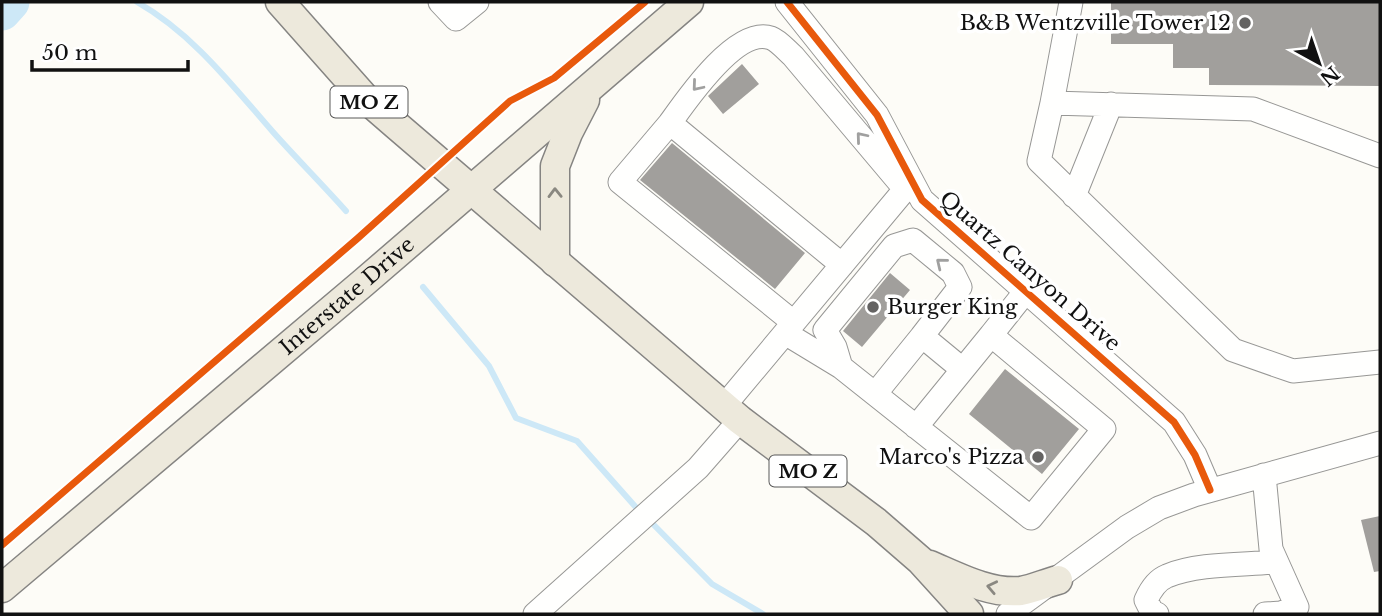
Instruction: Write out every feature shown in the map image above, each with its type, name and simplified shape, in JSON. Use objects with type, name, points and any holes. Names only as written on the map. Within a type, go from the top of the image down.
[{"type":"main road","name":"MO Z","points":[[280,2],[366,99],[732,413],[876,522],[921,561],[969,614]]},
{"type":"main road","name":"Interstate Drive","points":[[2,587],[689,2]]},
{"type":"main road","points":[[555,262],[555,166],[568,133],[593,85]]},
{"type":"main road","points":[[921,561],[972,583],[999,589],[1021,591],[1058,580]]},
{"type":"street","points":[[448,10],[477,2]]},
{"type":"street","name":"Quartz Canyon Drive","points":[[787,2],[877,115],[909,185],[922,200],[1174,422],[1195,455],[1210,490]]},
{"type":"street","points":[[1071,2],[1039,161],[1233,350],[1293,371],[1380,362]]},
{"type":"street","points":[[535,614],[698,468],[789,327],[909,185],[793,56],[772,38],[751,37],[697,85],[670,123],[620,182],[789,327],[1031,518],[1104,429],[991,335]]},
{"type":"street","points":[[1052,103],[1253,109],[1380,156]]},
{"type":"street","points":[[1074,196],[1111,104]]},
{"type":"street","points":[[670,123],[842,265]]},
{"type":"street","points":[[841,367],[835,347],[825,330],[894,246],[912,240],[953,273],[960,286],[876,394]]},
{"type":"street","points":[[916,427],[1026,290]]},
{"type":"street","points":[[922,336],[962,369]]},
{"type":"street","points":[[1008,614],[1127,527],[1159,508],[1210,490],[1380,443]]},
{"type":"street","points":[[1264,475],[1271,549],[1299,610],[1265,614]]},
{"type":"street","points":[[1154,613],[1146,600],[1151,590],[1165,576],[1195,569],[1276,562]]},
{"type":"building","name":"B&B Wentzville Tower 12","points":[[1111,2],[1380,2],[1380,86],[1209,85],[1209,68],[1173,68],[1173,44],[1111,44]]},
{"type":"building","points":[[742,64],[759,84],[723,114],[708,96]]},
{"type":"building","points":[[672,143],[805,253],[775,289],[640,180]]},
{"type":"building","name":"Burger King","points":[[890,273],[910,290],[862,347],[843,331]]},
{"type":"building","points":[[1005,369],[1079,429],[1042,474],[969,414]]},
{"type":"building","points":[[1380,516],[1380,571],[1374,572],[1361,520]]},
{"type":"waterway","points":[[2,12],[11,2]]},
{"type":"waterway","points":[[137,2],[194,45],[346,211]]},
{"type":"waterway","points":[[423,287],[489,366],[516,418],[577,441],[641,513]]},
{"type":"waterway","points":[[649,520],[712,584],[763,614]]},
{"type":"cycle path","points":[[2,545],[358,238],[510,101],[554,78],[645,2]]},
{"type":"cycle path","points":[[787,2],[877,115],[922,200],[1174,422],[1195,455],[1210,490]]},
{"type":"place","name":"B&B Wentzville Tower 12","points":[[1245,23]]},
{"type":"place","name":"Burger King","points":[[873,307]]},
{"type":"place","name":"Marco's Pizza","points":[[1038,457]]}]
